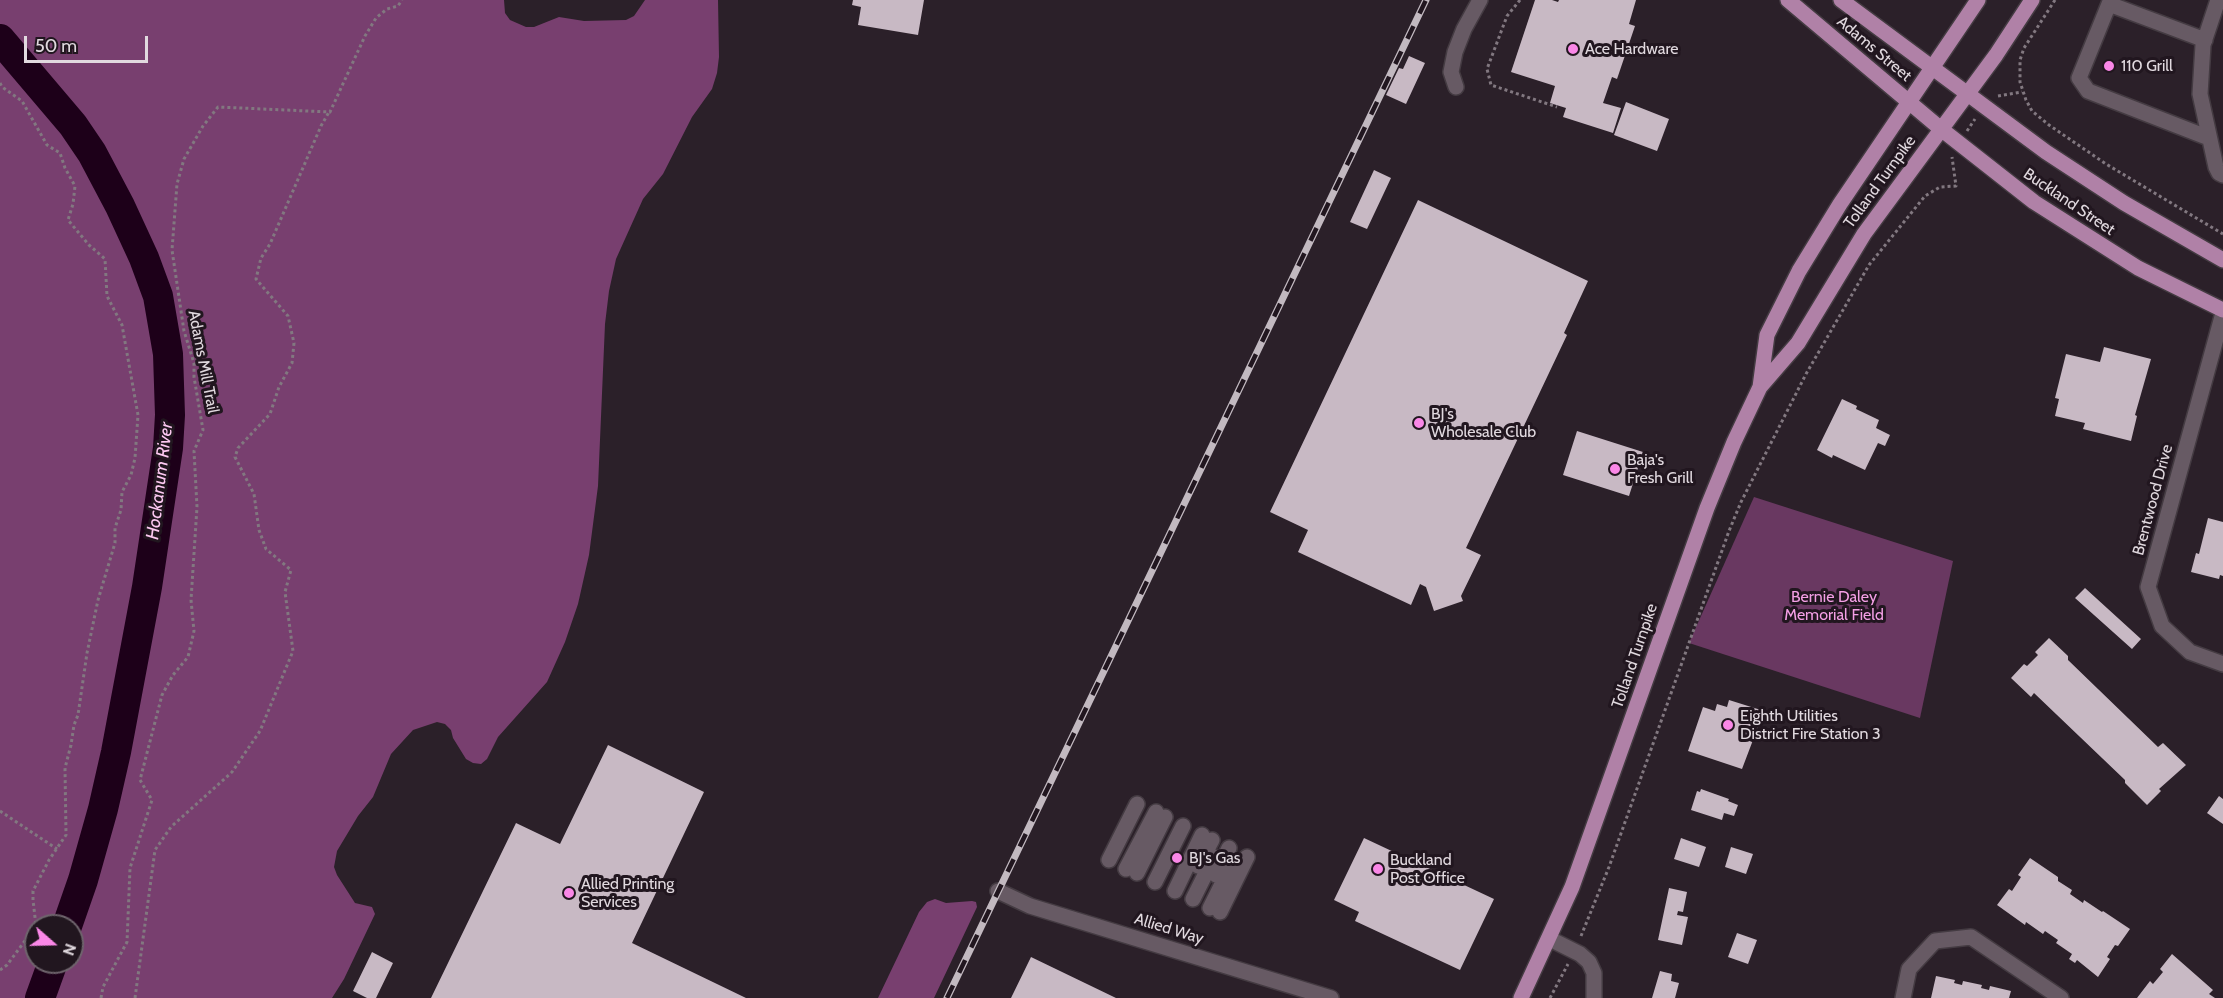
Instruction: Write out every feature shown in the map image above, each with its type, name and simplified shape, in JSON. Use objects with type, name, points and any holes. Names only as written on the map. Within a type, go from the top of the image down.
[{"type":"main road","name":"Adams Street","points":[[1788,0],[1909,102]]},
{"type":"main road","name":"Adams Street","points":[[1841,0],[1932,69]]},
{"type":"main road","name":"Tolland Turnpike","points":[[1760,387],[1767,335],[1784,300],[1826,226],[1978,0]]},
{"type":"main road","name":"Tolland Turnpike","points":[[1521,998],[1550,939],[1588,845],[1707,508],[1760,387],[1797,343],[1864,234],[1967,95],[2032,0]]},
{"type":"main road","name":"Buckland Street","points":[[1932,69],[2046,152],[2124,203],[2223,260]]},
{"type":"main road","name":"Buckland Street","points":[[1909,102],[2034,202],[2173,287],[2223,311]]},
{"type":"street","points":[[1456,87],[1451,72],[1455,52],[1464,29],[1480,0]]},
{"type":"street","points":[[2217,0],[2205,40],[2200,70],[2200,94],[2216,167],[2219,173],[2223,174]]},
{"type":"street","points":[[2205,40],[2109,4],[2079,78],[2088,91],[2209,138]]},
{"type":"street","name":"Brentwood Drive","points":[[2223,311],[2148,587],[2162,626],[2190,652],[2223,664]]},
{"type":"street","points":[[1132,871],[1160,815],[1132,871]]},
{"type":"street","points":[[1197,902],[1225,846],[1197,902]]},
{"type":"street","name":"Allied Way","points":[[998,891],[1030,906],[1330,998]]},
{"type":"street","points":[[1903,998],[1909,969],[1935,941],[1971,937],[2042,992],[2061,998]]},
{"type":"street","points":[[1550,939],[1587,960],[1593,969],[1594,998]]},
{"type":"path","points":[[135,998],[155,850],[171,826],[232,772],[255,740],[293,651],[285,592],[291,570],[266,549],[260,530],[254,494],[235,457],[238,448],[270,414],[279,387],[292,363],[294,343],[288,316],[256,279],[261,258],[270,243],[321,126],[330,112],[364,36],[376,18],[387,9],[398,6],[402,0]]},
{"type":"path","points":[[1520,0],[1507,16],[1487,69],[1491,85],[1557,107]]},
{"type":"path","points":[[2055,0],[2022,54],[2019,76],[2022,92],[2032,111],[2106,164],[2223,234]]},
{"type":"path","points":[[0,83],[22,101],[47,146],[60,153],[75,186],[74,204],[68,220],[105,259],[107,296],[122,325],[138,415],[135,458],[131,475],[123,492],[121,510],[115,528],[115,543],[98,600],[78,715],[65,768],[66,835],[33,891],[35,914]]},
{"type":"path","points":[[1550,998],[1574,951],[1606,875],[1741,502],[1806,374],[1869,265],[1925,196],[1940,187],[1956,186],[1952,155],[1983,107],[1990,98],[2022,92]]},
{"type":"path","name":"Adams Mill Trail","points":[[101,998],[103,987],[127,942],[130,868],[152,800],[140,780],[162,695],[173,675],[188,657],[194,631],[191,592],[197,507],[194,451],[203,430],[194,377],[194,363],[184,331],[172,250],[177,184],[184,159],[202,126],[219,108],[330,112]]},
{"type":"path","points":[[0,811],[57,849]]},
{"type":"path","points":[[0,970],[7,965],[24,942]]},
{"type":"green space","name":"Bernie Daley Memorial Field","points":[[1754,497],[1953,561],[1920,718],[1689,643]]},
{"type":"shaded area","points":[[0,0],[504,0],[505,13],[510,20],[526,27],[534,27],[559,17],[584,21],[626,20],[634,16],[645,0],[718,0],[719,57],[712,89],[692,117],[663,174],[643,199],[616,259],[605,324],[598,486],[589,555],[578,604],[565,642],[547,682],[498,737],[487,759],[481,764],[466,759],[453,738],[451,730],[445,724],[437,722],[413,730],[391,754],[373,797],[358,816],[337,851],[334,867],[337,875],[355,903],[372,907],[375,914],[344,979],[332,998],[0,998]]},
{"type":"shaded area","points":[[935,899],[946,903],[972,901],[976,902],[977,907],[934,998],[878,998],[919,912],[927,902]]},
{"type":"building","points":[[853,0],[924,0],[918,35],[858,25],[861,7],[852,5]]},
{"type":"building","name":"Ace Hardware","points":[[1535,0],[1558,2],[1559,0],[1636,0],[1629,24],[1635,26],[1617,79],[1612,77],[1603,103],[1621,108],[1613,133],[1563,117],[1566,108],[1550,103],[1555,86],[1511,72]]},
{"type":"building","points":[[1409,56],[1425,63],[1406,104],[1386,95],[1399,68],[1403,69]]},
{"type":"building","points":[[1626,102],[1669,119],[1657,151],[1614,135]]},
{"type":"building","points":[[1374,170],[1391,178],[1367,229],[1350,222]]},
{"type":"building","name":"BJ's Wholesale Club","points":[[1418,200],[1588,281],[1564,333],[1567,335],[1466,548],[1481,555],[1461,596],[1463,601],[1434,611],[1426,587],[1420,584],[1411,605],[1298,552],[1308,530],[1270,512]]},
{"type":"building","points":[[2104,347],[2151,359],[2135,415],[2137,416],[2131,441],[2083,429],[2085,423],[2055,416],[2059,399],[2055,398],[2066,354],[2100,362]]},
{"type":"building","points":[[1842,399],[1879,420],[1876,428],[1890,435],[1885,446],[1878,443],[1865,470],[1817,450]]},
{"type":"building","points":[[1577,431],[1643,452],[1629,496],[1563,475]]},
{"type":"building","points":[[2208,518],[2223,522],[2223,576],[2220,575],[2219,579],[2191,572],[2196,553],[2199,554]]},
{"type":"building","points":[[2085,588],[2141,639],[2132,649],[2075,598]]},
{"type":"building","points":[[2049,638],[2068,656],[2068,660],[2158,747],[2163,743],[2186,765],[2159,789],[2161,791],[2147,805],[2125,783],[2125,780],[2034,693],[2031,697],[2011,678],[2024,664],[2027,666],[2038,655],[2035,652]]},
{"type":"building","name":"Eighth Utilities District Fire Station 3","points":[[1729,700],[1764,711],[1742,769],[1688,751],[1703,707],[1715,711],[1717,704],[1727,707]]},
{"type":"building","name":"Allied Printing Services","points":[[608,745],[704,792],[632,943],[746,998],[431,998],[516,823],[560,844]]},
{"type":"building","points":[[1701,789],[1729,799],[1728,801],[1738,805],[1734,816],[1724,813],[1722,820],[1691,810],[1697,791],[1700,792]]},
{"type":"building","points":[[2219,796],[2223,799],[2223,824],[2207,813]]},
{"type":"building","points":[[1364,838],[1494,899],[1460,970],[1355,921],[1359,912],[1334,900]]},
{"type":"building","points":[[1681,838],[1706,847],[1699,867],[1674,859]]},
{"type":"building","points":[[1731,847],[1753,854],[1746,874],[1725,867]]},
{"type":"building","points":[[2030,858],[2058,877],[2058,881],[2072,890],[2070,894],[2083,903],[2084,900],[2103,911],[2130,929],[2107,957],[2110,959],[2098,977],[2077,960],[2075,963],[2069,959],[2072,954],[2056,943],[2058,940],[2045,931],[2043,934],[2026,922],[2025,925],[1997,905],[2009,889],[2012,891],[2021,877],[2018,875]]},
{"type":"building","points":[[1669,888],[1687,892],[1683,912],[1678,911],[1677,915],[1688,917],[1682,945],[1658,940]]},
{"type":"building","points":[[1737,933],[1757,940],[1748,964],[1728,957]]},
{"type":"building","points":[[372,952],[393,963],[376,998],[367,998],[353,991]]},
{"type":"building","points":[[2172,954],[2213,990],[2209,994],[2215,998],[2137,998],[2150,981],[2153,984],[2163,972],[2160,969]]},
{"type":"building","points":[[1031,957],[1116,998],[1011,998]]},
{"type":"building","points":[[1660,971],[1672,974],[1671,981],[1679,983],[1675,998],[1652,998]]},
{"type":"building","points":[[1936,976],[1955,980],[1954,983],[1962,985],[1963,981],[1982,985],[1981,988],[1989,990],[1990,986],[2011,991],[2009,998],[1931,998]]},
{"type":"waterway","name":"Hockanum River","points":[[0,39],[73,125],[92,153],[144,258],[158,296],[168,354],[170,415],[168,448],[147,587],[103,809],[71,914]]},
{"type":"waterway","name":"Hockanum River","points":[[40,998],[49,974]]},
{"type":"railway","points":[[947,998],[1426,0]]},
{"type":"place","name":"Ace Hardware","points":[[1573,49]]},
{"type":"place","name":"110 Grill","points":[[2109,66]]},
{"type":"place","name":"BJ's Wholesale Club","points":[[1419,423]]},
{"type":"place","name":"Baja's Fresh Grill","points":[[1615,469]]},
{"type":"place","name":"Eighth Utilities District Fire Station 3","points":[[1728,725]]},
{"type":"place","name":"BJ's Gas","points":[[1177,858]]},
{"type":"place","name":"Buckland Post Office","points":[[1378,869]]},
{"type":"place","name":"Allied Printing Services","points":[[569,893]]}]
